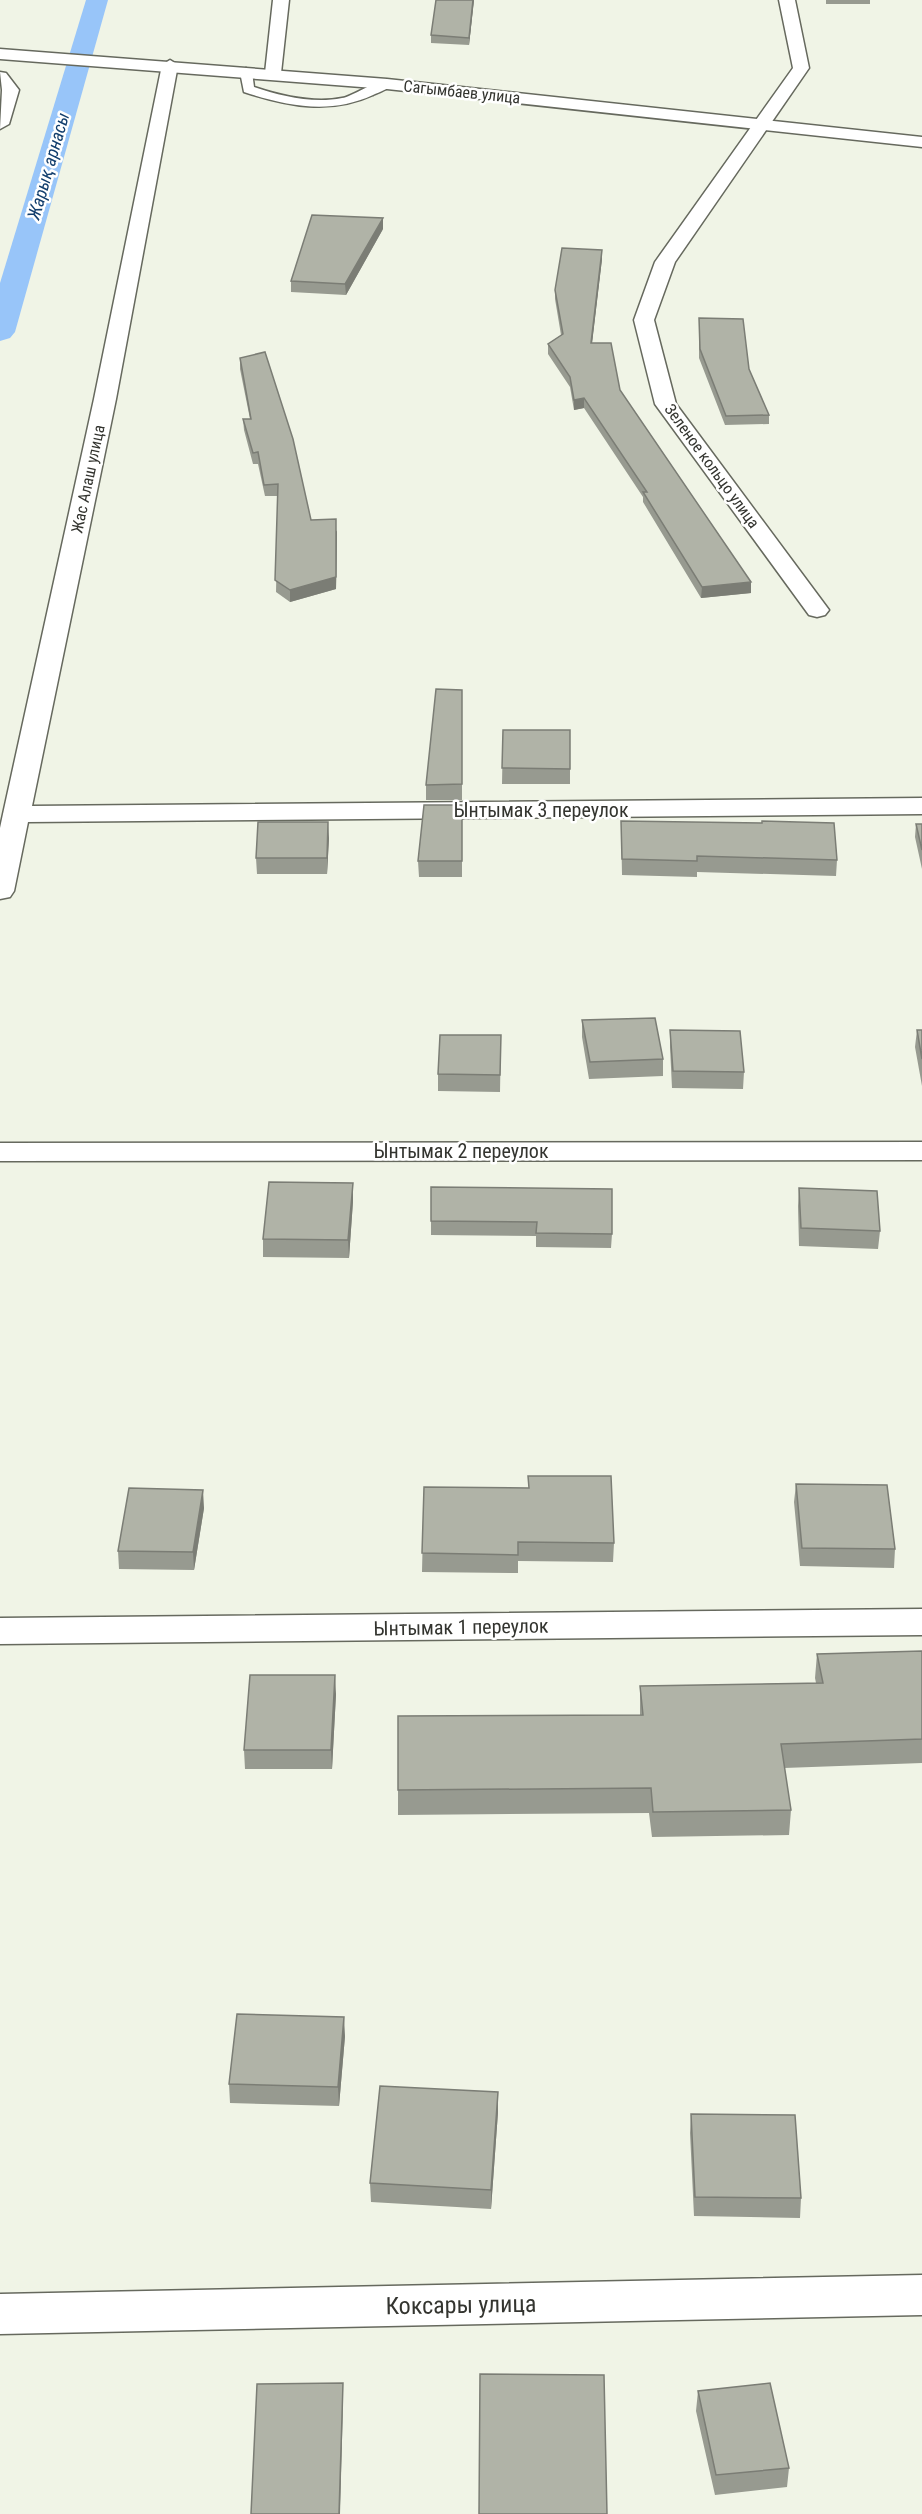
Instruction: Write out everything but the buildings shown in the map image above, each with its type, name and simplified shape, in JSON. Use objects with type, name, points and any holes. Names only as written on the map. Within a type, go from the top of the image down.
[{"type":"street","points":[[273,73],[281,0]]},
{"type":"street","name":"Зеленое кольцо улица","points":[[787,0],[801,68],[665,262],[644,320],[666,404],[817,610]]},
{"type":"street","name":"Сагымбаев улица","points":[[0,54],[273,73],[922,142]]},
{"type":"street","name":"Жас Алаш улица","points":[[0,891],[105,399],[170,65]]},
{"type":"street","points":[[0,77],[11,90],[0,124]]},
{"type":"street","name":"Ынтымак 3 переулок","points":[[16,814],[922,806]]},
{"type":"street","name":"Ынтымак 2 переулок","points":[[0,1152],[922,1151]]},
{"type":"street","name":"Ынтымак 1 переулок","points":[[0,1631],[922,1622]]},
{"type":"street","name":"Коксары улица","points":[[0,2314],[922,2295]]},
{"type":"lane","points":[[246,72],[248,89],[274,98],[318,103],[337,103],[387,84]]},
{"type":"waterway","name":"Жарық арнасы","points":[[0,332],[97,0]]}]
